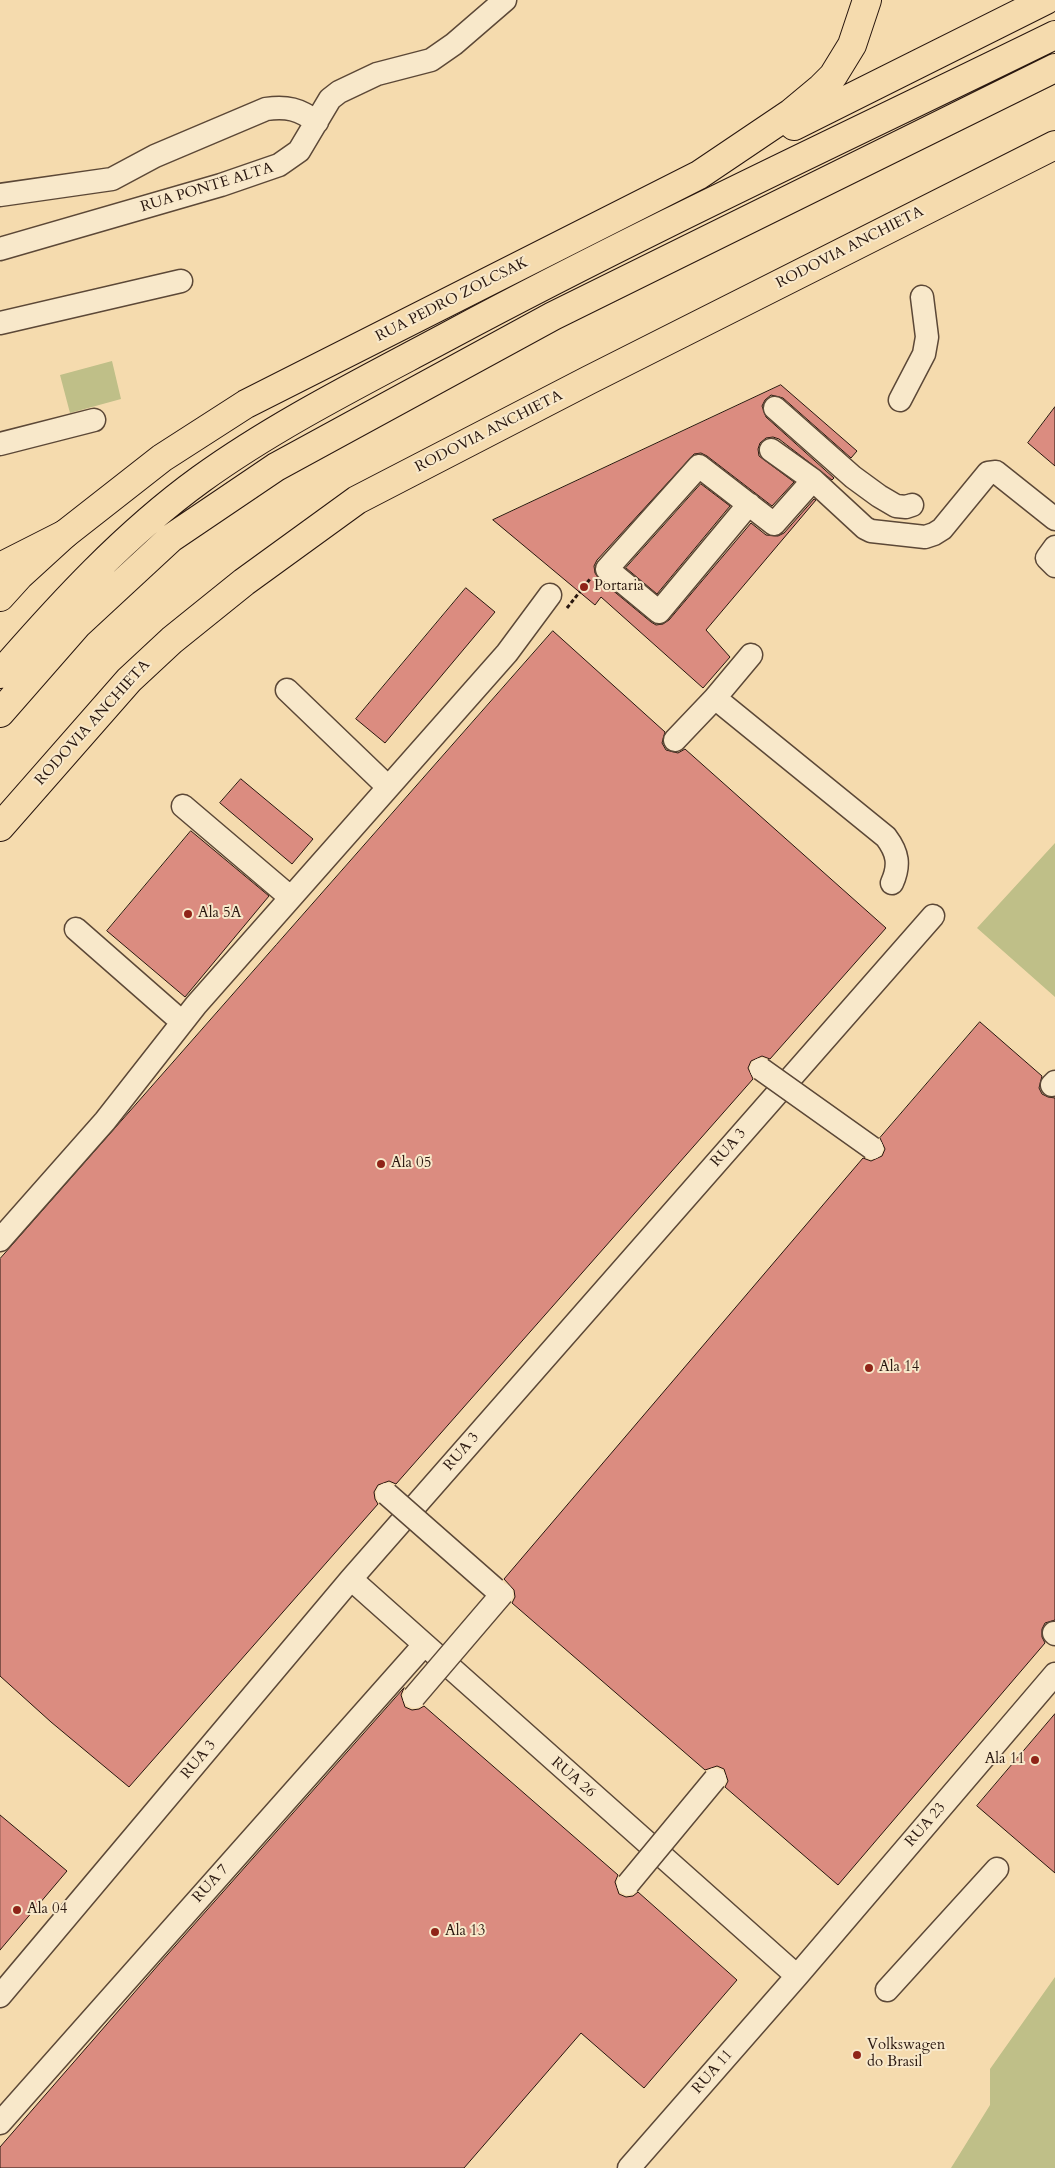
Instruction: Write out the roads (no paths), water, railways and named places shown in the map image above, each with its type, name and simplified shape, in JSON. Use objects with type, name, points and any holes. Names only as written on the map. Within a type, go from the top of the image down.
[{"type":"main road","name":"RUA PEDRO ZOLCSAK","points":[[0,598],[6,578],[162,458],[246,404],[699,175],[806,102],[827,82],[852,45],[867,0]]},
{"type":"main road","points":[[699,175],[859,92],[1046,0]]},
{"type":"main road","points":[[0,674],[63,602],[143,526],[201,479],[266,436],[540,287],[1055,35]]},
{"type":"main road","points":[[0,712],[77,625],[171,538],[276,468],[553,316],[1055,68]]},
{"type":"main road","name":"RODOVIA ANCHIETA","points":[[0,827],[129,680],[172,640],[244,582],[357,500],[589,380],[1055,145]]},
{"type":"main road","points":[[931,207],[1055,160]]},
{"type":"street","name":"RUA PONTE ALTA","points":[[0,249],[220,185],[279,165],[300,151],[330,99],[339,92],[377,74],[431,60],[454,44],[505,0]]},
{"type":"street","points":[[0,195],[112,179],[155,156],[266,109],[285,106],[317,122]]},
{"type":"street","points":[[0,323],[181,281]]},
{"type":"street","points":[[900,400],[924,354],[928,337],[922,297]]},
{"type":"street","points":[[775,408],[853,477],[879,496],[896,506],[906,507],[912,505]]},
{"type":"street","points":[[0,444],[94,420]]},
{"type":"street","points":[[771,450],[813,480],[864,528],[892,534],[925,537],[934,534],[942,529],[988,473],[993,472],[1002,475],[1055,519]]},
{"type":"street","points":[[749,504],[659,612],[608,569],[699,466],[749,504],[774,524],[813,480]]},
{"type":"street","points":[[1055,547],[1046,558],[1055,566]]},
{"type":"street","points":[[0,1240],[105,1121],[182,1022],[290,897],[507,653],[558,601]]},
{"type":"street","points":[[675,740],[715,698],[751,655]]},
{"type":"street","points":[[287,690],[388,787]]},
{"type":"street","points":[[715,698],[886,837],[897,855],[898,869],[892,883]]},
{"type":"street","points":[[183,806],[290,897]]},
{"type":"street","name":"RUA 3","points":[[0,1996],[351,1579],[933,916]]},
{"type":"street","points":[[76,929],[182,1022]]},
{"type":"street","points":[[761,1069],[872,1148]]},
{"type":"street","points":[[387,1494],[498,1592],[414,1697]]},
{"type":"street","name":"RUA 26","points":[[351,1579],[423,1646],[797,1976]]},
{"type":"street","name":"RUA 7","points":[[0,2123],[423,1646]]},
{"type":"street","name":"RUA 23","points":[[797,1976],[1055,1674]]},
{"type":"street","points":[[628,1884],[715,1779]]},
{"type":"street","points":[[887,1990],[997,1869]]},
{"type":"street","name":"RUA 11","points":[[629,2168],[797,1976]]},
{"type":"place","name":"Portaria","points":[[584,587]]},
{"type":"place","name":"Ala 5A","points":[[188,914]]},
{"type":"place","name":"Ala 05","points":[[381,1164]]},
{"type":"place","name":"Ala 14","points":[[869,1368]]},
{"type":"place","name":"Ala 11","points":[[1035,1760]]},
{"type":"place","name":"Ala 04","points":[[17,1910]]},
{"type":"place","name":"Ala 13","points":[[435,1932]]},
{"type":"place","name":"Volkswagen do Brasil","points":[[857,2055]]}]
